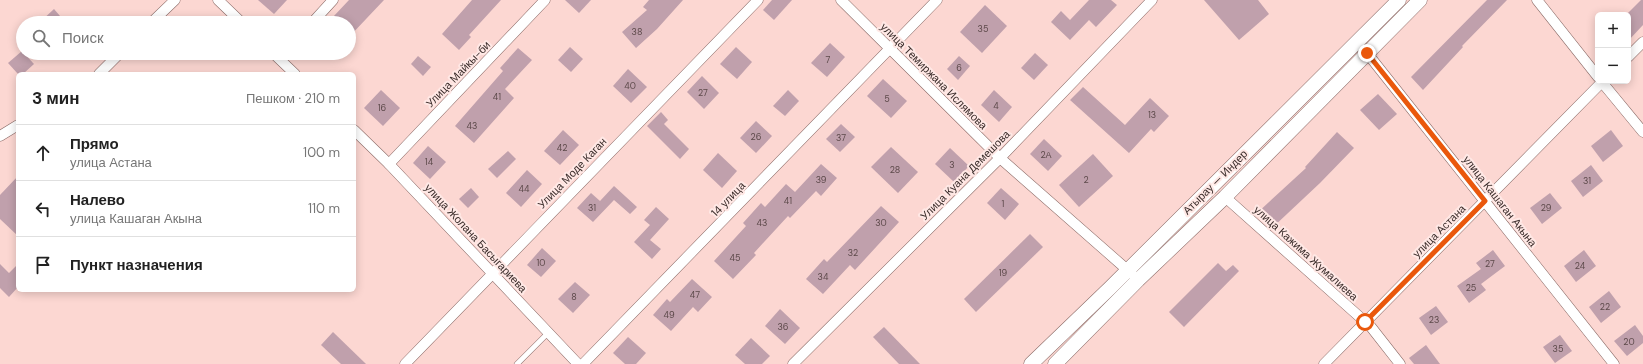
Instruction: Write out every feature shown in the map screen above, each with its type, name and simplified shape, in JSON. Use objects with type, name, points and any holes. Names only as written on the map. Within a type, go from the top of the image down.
[{"type":"main road","name":"Атырау — Индер","points":[[1031,364],[1399,0]]},
{"type":"main road","name":"Атырау — Индер","points":[[1055,364],[1138,280],[1225,197],[1420,0]]},
{"type":"street","points":[[158,16],[175,0]]},
{"type":"street","points":[[218,0],[235,16]]},
{"type":"street","points":[[319,16],[334,0]]},
{"type":"street","name":"Улица Майкы-би","points":[[389,164],[545,0]]},
{"type":"street","name":"Улица Моде Каган","points":[[405,364],[758,0]]},
{"type":"street","name":"улица Темиржана Ислямова","points":[[841,0],[1000,158],[1138,280]]},
{"type":"street","name":"14 улица","points":[[583,364],[937,0]]},
{"type":"street","name":"Улица Куана Демешова","points":[[793,364],[1000,158],[1152,0]]},
{"type":"street","points":[[1537,0],[1595,72]]},
{"type":"street","points":[[1631,54],[1643,42]]},
{"type":"street","name":"улица Кашаган Акына","points":[[1367,53],[1614,364]]},
{"type":"street","points":[[100,72],[113,60]]},
{"type":"street","points":[[282,60],[293,72]]},
{"type":"street","name":"улица Астана","points":[[1324,364],[1485,201],[1597,84]]},
{"type":"street","points":[[1604,84],[1643,132]]},
{"type":"street","points":[[0,136],[16,126]]},
{"type":"street","name":"улица Жолана Басыгариева","points":[[356,132],[389,164],[578,364]]},
{"type":"street","name":"улица Кажима Жумалиева","points":[[1225,197],[1371,327],[1400,364]]},
{"type":"lane","points":[[517,364],[548,333]]},
{"type":"building","points":[[258,0],[287,0],[274,14]]},
{"type":"building","points":[[349,0],[384,0],[356,30],[356,16],[334,16]]},
{"type":"building","points":[[472,0],[501,0],[469,35],[471,37],[459,50],[442,34]]},
{"type":"building","points":[[565,0],[591,0],[579,13]]},
{"type":"building","points":[[649,0],[683,0],[657,29],[636,48],[622,32],[647,10],[643,7]]},
{"type":"building","points":[[772,0],[792,0],[774,20],[763,10]]},
{"type":"building","points":[[1089,0],[1111,0],[1117,5],[1096,27],[1089,20],[1070,40],[1051,22],[1061,11],[1070,20]]},
{"type":"building","points":[[1204,0],[1258,0],[1269,14],[1239,40]]},
{"type":"building","points":[[1487,0],[1507,0],[1462,46],[1463,47],[1423,90],[1411,77]]},
{"type":"building","points":[[1641,0],[1643,0],[1643,25],[1631,38],[1631,12],[1629,12]]},
{"type":"building","points":[[985,5],[1007,26],[982,53],[960,32]]},
{"type":"building","points":[[54,9],[60,16],[46,16]]},
{"type":"building","points":[[830,43],[845,57],[827,77],[811,63]]},
{"type":"building","points":[[570,47],[583,59],[571,72],[558,60]]},
{"type":"building","points":[[736,47],[752,62],[737,79],[720,64]]},
{"type":"building","points":[[518,48],[532,60],[505,89],[514,98],[474,143],[455,126],[503,71],[500,68]]},
{"type":"building","points":[[1035,53],[1048,65],[1034,80],[1021,68]]},
{"type":"building","points":[[16,56],[16,60],[30,60],[34,64],[25,72],[16,72],[8,63]]},
{"type":"building","points":[[418,56],[431,67],[423,76],[411,64]]},
{"type":"building","points":[[959,56],[970,66],[958,80],[947,69]]},
{"type":"building","points":[[628,69],[647,87],[631,103],[613,86]]},
{"type":"building","points":[[702,76],[719,93],[704,109],[687,92]]},
{"type":"building","points":[[883,79],[907,101],[891,118],[867,96]]},
{"type":"building","points":[[1083,87],[1125,125],[1150,98],[1169,116],[1154,132],[1151,129],[1129,153],[1070,100]]},
{"type":"building","points":[[381,90],[400,108],[383,126],[364,108]]},
{"type":"building","points":[[788,90],[799,101],[785,116],[773,106]]},
{"type":"building","points":[[994,90],[1012,107],[999,122],[981,105]]},
{"type":"building","points":[[1378,94],[1397,114],[1379,130],[1360,110]]},
{"type":"building","points":[[661,112],[668,120],[664,124],[689,149],[680,159],[647,126]]},
{"type":"building","points":[[756,121],[772,136],[756,153],[740,138]]},
{"type":"building","points":[[841,124],[855,137],[840,152],[826,139]]},
{"type":"building","points":[[563,130],[579,145],[560,165],[544,151]]},
{"type":"building","points":[[1611,130],[1623,146],[1603,162],[1591,146]]},
{"type":"building","points":[[1337,132],[1354,148],[1320,183],[1271,229],[1256,214],[1306,168],[1305,167]]},
{"type":"building","points":[[1044,139],[1062,156],[1048,171],[1030,154]]},
{"type":"building","points":[[428,146],[446,162],[430,179],[413,163]]},
{"type":"building","points":[[891,147],[918,172],[898,193],[871,167]]},
{"type":"building","points":[[950,148],[969,166],[954,182],[935,164]]},
{"type":"building","points":[[508,151],[516,159],[497,178],[488,169]]},
{"type":"building","points":[[718,153],[737,171],[722,188],[703,170]]},
{"type":"building","points":[[1093,154],[1113,176],[1079,207],[1059,185]]},
{"type":"building","points":[[821,164],[837,178],[821,196],[816,191],[790,218],[788,216],[754,253],[756,255],[733,279],[714,261],[746,226],[743,223],[761,203],[765,207],[786,184],[795,192]]},
{"type":"building","points":[[1591,165],[1603,181],[1583,197],[1571,181]]},
{"type":"building","points":[[527,170],[542,184],[521,207],[506,193]]},
{"type":"building","points":[[16,178],[16,234],[0,219],[0,195]]},
{"type":"building","points":[[614,186],[637,207],[630,214],[614,200],[593,222],[577,208],[591,193],[600,201]]},
{"type":"building","points":[[471,188],[479,197],[468,208],[459,199]]},
{"type":"building","points":[[1001,188],[1019,204],[1005,220],[987,203]]},
{"type":"building","points":[[1550,193],[1562,208],[1542,224],[1530,208]]},
{"type":"building","points":[[881,206],[899,222],[855,270],[850,265],[823,294],[806,279],[824,259],[827,262]]},
{"type":"building","points":[[656,207],[669,219],[650,240],[661,249],[652,259],[634,242],[650,225],[644,220]]},
{"type":"building","points":[[1030,234],[1043,247],[976,312],[964,299]]},
{"type":"building","points":[[542,248],[556,261],[541,277],[527,265]]},
{"type":"building","points":[[1493,250],[1505,266],[1481,284],[1486,290],[1469,303],[1457,286],[1481,269],[1476,263]]},
{"type":"building","points":[[1584,250],[1596,266],[1576,282],[1564,266]]},
{"type":"building","points":[[1218,263],[1226,271],[1233,265],[1239,271],[1184,327],[1169,312]]},
{"type":"building","points":[[0,264],[9,273],[16,266],[16,289],[9,297],[0,288]]},
{"type":"building","points":[[692,279],[712,297],[698,312],[693,307],[671,331],[653,315],[667,299],[670,302]]},
{"type":"building","points":[[575,282],[590,295],[573,313],[558,299]]},
{"type":"building","points":[[1609,291],[1621,307],[1601,323],[1589,307]]},
{"type":"building","points":[[1436,306],[1448,322],[1431,335],[1419,318]]},
{"type":"building","points":[[780,309],[800,328],[785,344],[765,326]]},
{"type":"building","points":[[1635,325],[1643,336],[1643,343],[1627,356],[1614,341]]},
{"type":"building","points":[[884,327],[920,364],[899,364],[873,337]]},
{"type":"building","points":[[333,332],[366,364],[341,364],[321,345]]},
{"type":"building","points":[[1560,335],[1572,351],[1555,363],[1543,347]]},
{"type":"building","points":[[628,337],[646,353],[636,364],[625,364],[613,353]]},
{"type":"building","points":[[751,338],[770,356],[762,364],[745,364],[735,355]]},
{"type":"building","points":[[1426,345],[1440,364],[1414,364],[1409,358]]},
{"type":"route","points":[[1365,322],[1485,201],[1367,53]]}]
